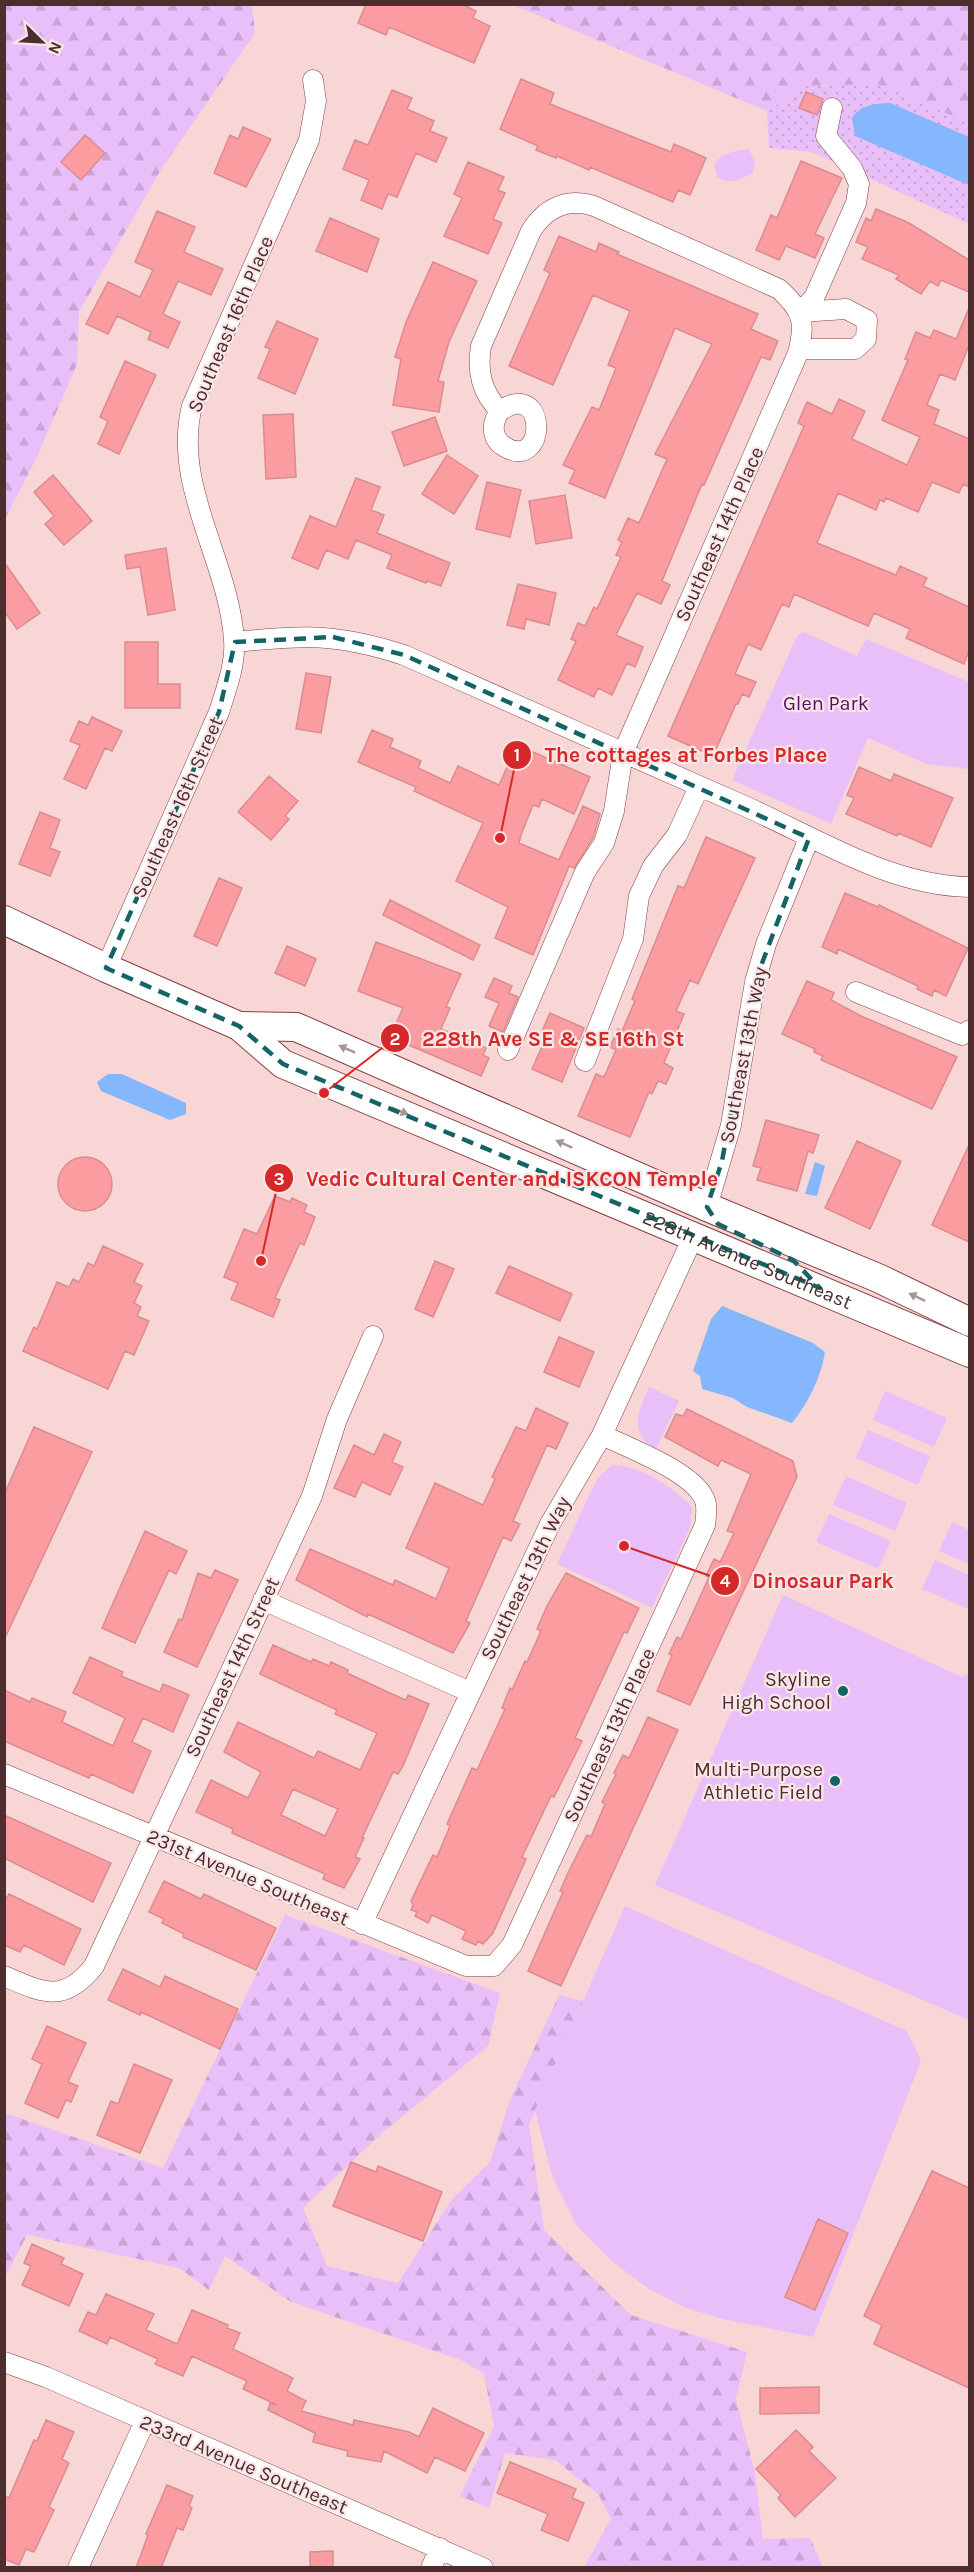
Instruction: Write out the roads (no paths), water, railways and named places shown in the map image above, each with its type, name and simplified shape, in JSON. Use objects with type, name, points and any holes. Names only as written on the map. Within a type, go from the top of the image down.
[{"type":"main road","name":"228th Avenue Southeast","points":[[4,920],[238,1026],[283,1064],[820,1288],[969,1353]]},
{"type":"main road","name":"228th Avenue Southeast","points":[[238,1026],[296,1027],[707,1207],[878,1278],[969,1322]]},
{"type":"main road","points":[[606,1198],[625,1188],[681,1212],[692,1212],[707,1207],[718,1224],[732,1234],[793,1260],[820,1288]]},
{"type":"street","name":"Southeast 16th Place","points":[[235,642],[220,570],[194,490],[188,424],[192,406],[309,140],[316,101],[313,80]]},
{"type":"street","points":[[800,312],[814,298],[856,203],[859,184],[852,168],[826,136],[832,108]]},
{"type":"street","points":[[500,411],[491,402],[481,381],[478,363],[482,346],[531,231],[549,209],[581,202],[594,206],[779,289],[800,312]]},
{"type":"street","points":[[799,349],[855,349],[866,339],[867,320],[846,309],[800,312]]},
{"type":"street","name":"Southeast 14th Place","points":[[508,1050],[585,872],[604,843],[614,811],[623,753],[799,349],[802,336],[800,312]]},
{"type":"street","points":[[235,642],[302,635],[333,637],[368,644],[404,655],[699,786],[809,838],[901,875],[931,883],[969,887]]},
{"type":"street","name":"Southeast 16th Street","points":[[106,968],[219,712],[229,680],[235,642]]},
{"type":"street","points":[[585,1061],[633,939],[639,896],[653,866],[677,835],[699,786]]},
{"type":"street","name":"Southeast 13th Way","points":[[707,1207],[732,1125],[754,981],[766,944],[809,838]]},
{"type":"street","points":[[856,992],[962,1035],[969,1030]]},
{"type":"street","name":"Southeast 13th Way","points":[[362,1924],[550,1524],[602,1435],[694,1235]]},
{"type":"street","name":"Southeast 14th Street","points":[[4,1976],[37,1990],[62,1992],[73,1988],[94,1966],[312,1496],[337,1419],[374,1336]]},
{"type":"street","name":"Southeast 13th Place","points":[[494,1966],[512,1945],[705,1525],[707,1512],[704,1498],[686,1477],[602,1435]]},
{"type":"street","points":[[263,1600],[470,1692]]},
{"type":"street","name":"231st Avenue Southeast","points":[[4,1774],[466,1966],[494,1966]]},
{"type":"street","name":"233rd Avenue Southeast","points":[[4,2362],[46,2377],[483,2568]]},
{"type":"street","points":[[78,2568],[145,2421]]},
{"type":"street","points":[[431,2568],[440,2548]]},
{"type":"water","points":[[890,103],[969,137],[969,185],[855,136],[852,118],[856,113],[869,106]]},
{"type":"water","points":[[108,1074],[122,1074],[186,1103],[186,1114],[170,1120],[101,1091],[97,1082]]},
{"type":"water","points":[[815,1162],[825,1166],[817,1196],[805,1194]]},
{"type":"water","points":[[722,1306],[813,1343],[825,1352],[813,1390],[792,1423],[747,1407],[733,1398],[702,1389],[700,1376],[693,1371],[711,1319]]},
{"type":"place","name":"The cottages at Forbes Place","points":[[500,838]]},
{"type":"place","name":"228th Ave SE & SE 16th St","points":[[324,1093]]},
{"type":"place","name":"Vedic Cultural Center and ISKCON Temple","points":[[261,1261]]},
{"type":"place","name":"Dinosaur Park","points":[[624,1546]]},
{"type":"place","name":"Skyline High School","points":[[843,1691]]},
{"type":"place","name":"Multi-Purpose Athletic Field","points":[[835,1781]]},
{"type":"park label","name":"Glen Park","points":[[826,703]]}]
